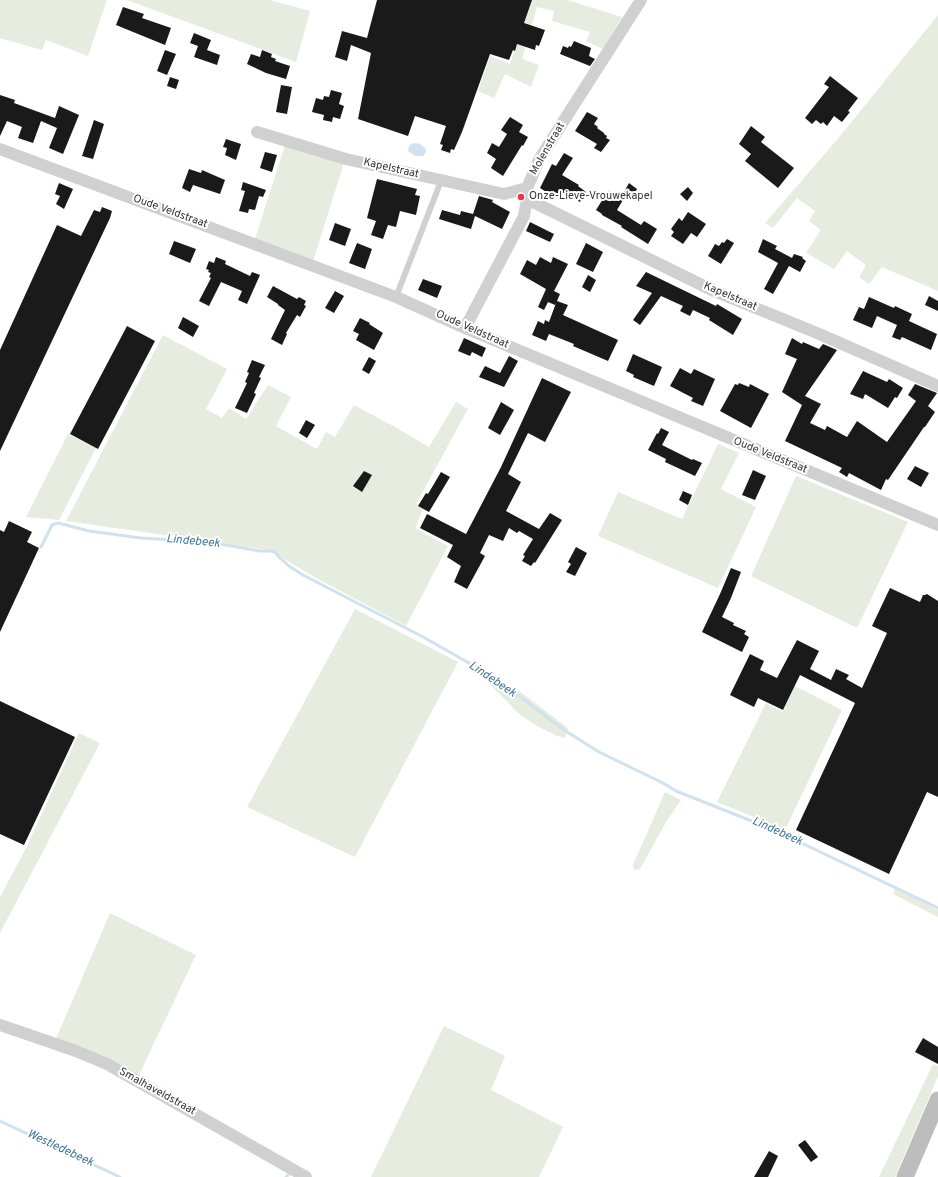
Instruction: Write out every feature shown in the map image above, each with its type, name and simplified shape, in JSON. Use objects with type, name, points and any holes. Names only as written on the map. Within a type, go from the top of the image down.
[{"type":"main road","points":[[905,1177],[938,1100]]},
{"type":"street","name":"Molenstraat","points":[[464,328],[524,216],[527,193],[540,158],[641,0]]},
{"type":"street","name":"Kapelstraat","points":[[257,132],[346,159],[441,181],[504,194],[527,193],[714,291],[817,333],[938,386]]},
{"type":"street","name":"Oude Veldstraat","points":[[0,149],[396,297],[464,328],[938,525]]},
{"type":"street","name":"Smalhaveldstraat","points":[[0,1025],[76,1051],[107,1064],[306,1177]]},
{"type":"lane","points":[[396,297],[441,181]]},
{"type":"shaded area","points":[[0,0],[107,0],[88,56],[46,40],[42,50],[0,38]]},
{"type":"shaded area","points":[[127,0],[270,0],[310,11],[296,62]]},
{"type":"shaded area","points":[[523,0],[567,0],[622,17],[603,49],[586,41],[590,32],[552,21],[554,11],[537,7],[522,59],[539,65],[531,87],[505,74],[494,98],[478,91],[490,56],[510,64],[531,3]]},
{"type":"shaded area","points":[[938,15],[938,291],[882,267],[869,284],[859,277],[866,265],[847,251],[834,269],[806,253],[821,230],[809,221],[815,211],[797,198],[773,228],[765,223],[836,141]]},
{"type":"shaded area","points":[[285,145],[344,163],[313,261],[255,239]]},
{"type":"shaded area","points":[[163,335],[227,369],[206,409],[222,418],[229,408],[246,419],[268,385],[291,397],[276,426],[317,449],[326,432],[335,437],[354,405],[429,447],[456,402],[468,409],[416,504],[423,509],[415,528],[448,546],[406,626],[316,578],[269,550],[66,521]]},
{"type":"shaded area","points":[[68,434],[96,448],[59,520],[26,517]]},
{"type":"shaded area","points":[[718,444],[739,453],[721,489],[756,507],[718,588],[598,536],[618,492],[682,519]]},
{"type":"shaded area","points":[[796,476],[908,522],[857,628],[751,576]]},
{"type":"shaded area","points":[[355,609],[458,662],[355,857],[247,807]]},
{"type":"shaded area","points":[[485,679],[506,689],[509,685],[518,690],[568,728],[565,738],[557,736],[535,725],[518,713]]},
{"type":"shaded area","points":[[795,686],[842,710],[785,830],[717,802],[766,703],[783,712]]},
{"type":"shaded area","points":[[79,733],[100,743],[0,933],[0,897],[25,850]]},
{"type":"shaded area","points":[[665,792],[681,800],[666,822],[640,869],[634,870],[633,865]]},
{"type":"shaded area","points":[[896,888],[938,910],[938,917],[893,894]]},
{"type":"shaded area","points":[[110,913],[196,955],[138,1077],[55,1041]]},
{"type":"shaded area","points":[[444,1026],[505,1056],[491,1090],[563,1127],[539,1177],[371,1177]]},
{"type":"shaded area","points":[[933,1064],[938,1066],[938,1076],[895,1177],[879,1177]]},
{"type":"water","points":[[415,143],[420,144],[425,148],[426,152],[423,156],[415,156],[408,151],[409,146]]},
{"type":"building","points":[[377,0],[532,0],[524,23],[545,30],[539,46],[536,45],[535,50],[517,44],[515,51],[513,50],[509,60],[490,54],[462,132],[454,150],[451,149],[450,153],[441,150],[443,145],[440,144],[446,126],[415,116],[408,136],[358,119],[371,53],[351,45],[347,61],[335,57],[342,31],[367,38]]},
{"type":"building","points":[[123,7],[144,14],[142,18],[171,28],[165,45],[116,25]]},
{"type":"building","points":[[194,33],[211,40],[207,50],[220,55],[217,65],[194,57],[198,46],[190,43]]},
{"type":"building","points":[[574,41],[591,48],[589,56],[595,59],[590,66],[560,54],[563,46],[568,48],[569,46],[571,47]]},
{"type":"building","points":[[165,50],[176,54],[167,75],[157,71]]},
{"type":"building","points":[[262,50],[272,54],[271,57],[276,59],[275,61],[290,66],[286,79],[266,73],[247,64],[251,54],[260,57]]},
{"type":"building","points":[[830,76],[858,98],[842,122],[834,116],[827,126],[823,122],[821,124],[816,120],[812,124],[805,118],[829,87],[824,84]]},
{"type":"building","points":[[170,77],[179,80],[176,89],[167,86]]},
{"type":"building","points":[[281,85],[292,87],[287,114],[276,112]]},
{"type":"building","points":[[331,90],[342,93],[339,104],[344,106],[340,119],[333,117],[332,122],[323,120],[324,115],[312,112],[316,98],[323,100],[324,96],[329,97]]},
{"type":"building","points":[[0,95],[15,100],[14,103],[55,118],[59,106],[79,115],[63,154],[49,148],[57,128],[41,121],[33,143],[18,138],[22,127],[7,121],[0,136]]},
{"type":"building","points":[[587,112],[598,118],[594,124],[607,136],[606,138],[610,140],[601,152],[594,148],[597,144],[575,131]]},
{"type":"building","points":[[510,117],[523,125],[519,132],[528,137],[503,176],[491,168],[496,159],[487,153],[492,143],[499,147],[507,134],[501,130]]},
{"type":"building","points":[[94,120],[104,124],[93,159],[82,156]]},
{"type":"building","points":[[751,126],[765,137],[761,142],[794,168],[778,188],[745,161],[751,154],[739,144]]},
{"type":"building","points":[[226,139],[241,144],[236,160],[225,155],[227,148],[223,147]]},
{"type":"building","points":[[265,152],[277,155],[272,172],[260,168]]},
{"type":"building","points":[[564,153],[573,158],[562,175],[579,185],[578,186],[586,192],[580,202],[562,192],[560,195],[553,191],[551,195],[540,188],[552,164],[556,166]]},
{"type":"building","points":[[189,169],[201,173],[202,170],[225,180],[220,194],[193,185],[190,192],[182,188]]},
{"type":"building","points":[[377,179],[417,189],[415,195],[420,196],[416,215],[400,211],[396,227],[388,225],[383,239],[371,235],[376,221],[367,218]]},
{"type":"building","points":[[243,182],[266,190],[263,197],[259,196],[255,210],[249,209],[248,213],[239,211],[245,191],[241,190]]},
{"type":"building","points":[[59,183],[73,189],[64,209],[56,204],[60,196],[55,194]]},
{"type":"building","points":[[629,183],[637,189],[632,197],[624,192]]},
{"type":"building","points":[[688,187],[693,193],[687,201],[680,194]]},
{"type":"building","points":[[608,191],[623,200],[617,210],[641,225],[644,221],[657,229],[648,244],[596,210]]},
{"type":"building","points":[[479,196],[493,200],[492,202],[510,212],[502,229],[475,216],[471,229],[439,219],[442,210],[460,215],[461,211],[473,214]]},
{"type":"building","points":[[102,207],[112,211],[110,218],[0,451],[0,350],[57,225],[81,236],[94,210],[100,212]]},
{"type":"building","points":[[688,212],[706,224],[697,237],[691,233],[683,244],[671,236],[674,232],[671,229],[679,218],[682,221]]},
{"type":"building","points":[[530,222],[554,234],[550,242],[526,231]]},
{"type":"building","points":[[335,223],[351,229],[345,246],[329,240]]},
{"type":"building","points":[[727,239],[734,243],[721,264],[708,256],[715,244],[719,246]]},
{"type":"building","points":[[763,239],[777,246],[775,249],[792,258],[794,254],[803,257],[802,258],[806,261],[800,272],[789,266],[773,294],[764,289],[778,263],[758,252]]},
{"type":"building","points":[[174,241],[196,249],[190,263],[169,254]]},
{"type":"building","points":[[357,243],[372,249],[365,269],[349,263]]},
{"type":"building","points":[[586,243],[603,252],[593,272],[576,264]]},
{"type":"building","points":[[216,257],[226,261],[225,264],[250,276],[252,272],[260,275],[247,304],[238,300],[242,291],[221,282],[209,306],[199,301],[211,278],[209,277],[211,273],[206,269],[209,261],[214,263]]},
{"type":"building","points":[[540,257],[551,263],[553,257],[568,264],[554,291],[560,294],[557,301],[568,305],[563,315],[618,340],[608,361],[573,346],[574,344],[549,334],[546,341],[532,335],[538,321],[544,324],[545,320],[549,322],[556,303],[555,305],[548,302],[544,310],[538,307],[546,289],[520,274],[527,260],[536,265]]},
{"type":"building","points":[[646,272],[716,306],[717,304],[742,319],[733,335],[709,320],[710,318],[693,310],[690,316],[680,311],[683,306],[661,296],[640,325],[633,320],[652,293],[636,286]]},
{"type":"building","points":[[588,275],[596,280],[590,292],[582,287]]},
{"type":"building","points":[[423,279],[442,286],[437,298],[418,290]]},
{"type":"building","points":[[273,286],[297,299],[299,297],[306,301],[304,305],[306,306],[300,317],[297,315],[286,333],[287,334],[282,345],[271,339],[285,310],[267,297]]},
{"type":"building","points":[[335,291],[344,296],[334,313],[325,308]]},
{"type":"building","points":[[929,296],[938,301],[938,311],[925,305]]},
{"type":"building","points":[[869,297],[912,314],[909,321],[937,334],[931,350],[902,337],[900,340],[892,337],[897,325],[877,316],[872,328],[853,320],[859,307],[864,309]]},
{"type":"building","points":[[183,317],[199,326],[193,337],[178,328]]},
{"type":"building","points":[[360,318],[370,323],[369,324],[383,333],[374,350],[356,340],[359,334],[353,331]]},
{"type":"building","points":[[127,326],[155,341],[98,449],[70,434]]},
{"type":"building","points":[[464,338],[486,348],[482,357],[472,352],[470,356],[458,351]]},
{"type":"building","points":[[792,338],[802,344],[803,342],[819,349],[823,344],[837,350],[805,396],[821,404],[810,423],[825,430],[827,426],[847,437],[857,421],[887,442],[916,401],[908,395],[915,384],[937,393],[928,406],[935,412],[888,480],[886,479],[881,490],[849,473],[847,477],[839,472],[842,468],[785,441],[802,405],[782,392],[797,359],[785,354]]},
{"type":"building","points":[[633,354],[662,367],[654,386],[633,377],[634,375],[626,371]]},
{"type":"building","points":[[509,356],[518,361],[504,387],[479,377],[485,366],[500,373]]},
{"type":"building","points":[[369,357],[376,361],[369,374],[362,370]]},
{"type":"building","points":[[252,360],[265,365],[254,393],[256,394],[247,413],[235,408],[247,383],[245,382],[249,373],[247,372]]},
{"type":"building","points":[[680,368],[691,374],[694,369],[715,379],[703,406],[691,401],[693,398],[670,386]]},
{"type":"building","points":[[863,371],[887,382],[889,379],[903,388],[888,408],[865,394],[863,399],[850,394]]},
{"type":"building","points":[[542,378],[571,392],[545,442],[528,433],[508,474],[521,482],[506,511],[539,529],[550,513],[562,520],[535,563],[534,562],[531,566],[522,561],[525,556],[523,555],[533,539],[519,531],[517,533],[509,528],[503,541],[489,535],[480,553],[485,556],[467,589],[454,582],[461,566],[447,557],[453,545],[420,528],[427,514],[466,534],[501,467]]},
{"type":"building","points":[[739,383],[749,387],[750,384],[769,394],[751,428],[720,411],[735,384],[738,385]]},
{"type":"building","points":[[501,402],[514,410],[500,435],[488,428]]},
{"type":"building","points":[[306,420],[315,425],[307,438],[299,433]]},
{"type":"building","points":[[661,428],[669,432],[662,445],[692,460],[693,459],[702,463],[695,476],[665,462],[666,459],[648,450]]},
{"type":"building","points":[[915,466],[929,473],[921,487],[907,479]]},
{"type":"building","points":[[753,470],[766,476],[755,500],[742,495]]},
{"type":"building","points":[[364,471],[372,475],[362,492],[353,486]]},
{"type":"building","points":[[441,472],[450,477],[429,512],[418,506],[426,493],[428,494]]},
{"type":"building","points":[[683,491],[692,495],[688,505],[679,500]]},
{"type":"building","points":[[9,521],[32,532],[27,542],[39,548],[0,632],[0,530],[4,532]]},
{"type":"building","points":[[576,547],[587,553],[575,576],[566,572],[571,564],[568,562]]},
{"type":"building","points":[[731,568],[741,572],[722,617],[734,623],[733,625],[746,631],[744,634],[749,637],[742,652],[702,632]]},
{"type":"building","points":[[890,588],[920,602],[923,595],[927,594],[938,601],[938,797],[927,792],[889,874],[796,830],[855,703],[800,675],[783,710],[758,698],[754,707],[730,695],[750,654],[764,661],[760,670],[777,678],[797,640],[819,651],[810,669],[831,680],[836,669],[849,675],[846,679],[862,688],[887,633],[872,626]]},
{"type":"building","points":[[0,701],[75,737],[24,845],[0,834]]},
{"type":"building","points":[[923,1038],[938,1047],[938,1064],[915,1052]]},
{"type":"building","points":[[805,1140],[818,1157],[811,1162],[798,1145]]},
{"type":"building","points":[[769,1151],[778,1156],[768,1177],[754,1177]]},
{"type":"waterway","name":"Lindebeek","points":[[41,547],[52,525],[58,523],[89,531],[141,538],[209,542],[260,551],[275,552],[289,566],[303,575],[425,638],[483,671],[506,686],[564,730],[599,752],[663,783],[676,791],[772,829],[938,908]]},
{"type":"waterway","name":"Westledebeek","points":[[0,1121],[120,1177]]},
{"type":"waterway","points":[[286,1177],[289,1174]]},
{"type":"place","name":"Onze-Lieve-Vrouwekapel","points":[[521,197]]}]
